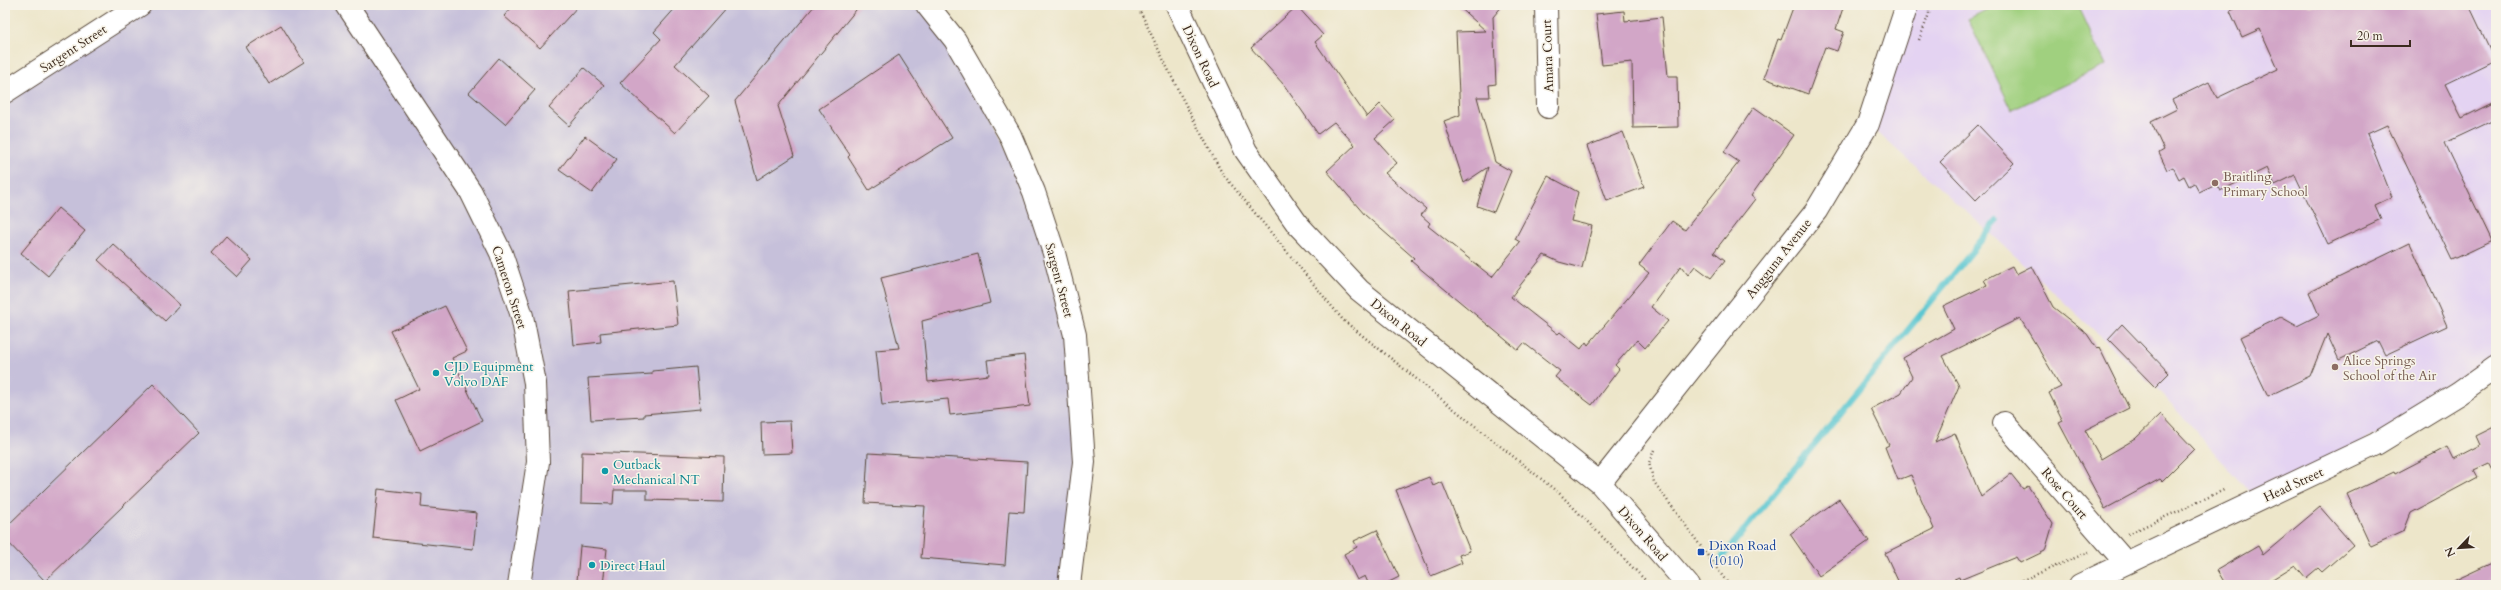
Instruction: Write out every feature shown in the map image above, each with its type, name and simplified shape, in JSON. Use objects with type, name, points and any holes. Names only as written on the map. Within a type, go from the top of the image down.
[{"type":"street","name":"Sargent Street","points":[[5,92],[140,5]]},
{"type":"street","name":"Cameron Street","points":[[347,5],[471,192],[501,253],[522,316],[536,382],[538,462],[519,585]]},
{"type":"street","name":"Sargent Street","points":[[927,5],[956,40],[1010,136],[1034,192],[1052,246],[1073,328],[1084,462],[1069,585]]},
{"type":"street","name":"Dixon Road","points":[[1177,5],[1246,151],[1298,226],[1359,290],[1600,483],[1688,585]]},
{"type":"street","name":"Amara Court","points":[[1546,5],[1548,107]]},
{"type":"street","name":"Angguna Avenue","points":[[1600,483],[1816,211],[1868,124],[1907,5]]},
{"type":"street","name":"Head Street","points":[[2080,585],[2376,444],[2458,394],[2496,368]]},
{"type":"street","name":"Rose Court","points":[[2004,423],[2126,563]]},
{"type":"path","points":[[1918,44],[1929,14],[1929,5]]},
{"type":"path","points":[[1657,444],[1648,463],[1654,482],[1730,585]]},
{"type":"shaded area","points":[[140,5],[927,5],[955,40],[1054,253],[1084,462],[1069,585],[5,585],[5,92]]},
{"type":"shaded area","name":"Braitling Primary School","points":[[1907,5],[2496,5],[2496,367],[2257,501],[2165,397],[1999,241],[1868,124]]},
{"type":"green space","points":[[1996,5],[2078,5],[2106,65],[2012,110],[1968,19]]},
{"type":"building","points":[[514,5],[579,5],[540,48],[504,16]]},
{"type":"building","points":[[678,5],[728,5],[675,65],[709,96],[675,133],[620,83],[661,39],[654,32]]},
{"type":"building","points":[[815,5],[860,5],[778,106],[794,156],[757,180],[735,101]]},
{"type":"building","points":[[1457,5],[1503,5],[1493,17],[1496,84],[1489,85],[1490,97],[1477,97],[1495,162],[1511,171],[1494,212],[1477,206],[1488,167],[1464,183],[1444,121],[1460,115],[1456,32],[1486,31]]},
{"type":"building","points":[[1794,5],[1844,5],[1836,29],[1844,32],[1837,51],[1825,47],[1808,94],[1764,78],[1778,39],[1781,40]]},
{"type":"building","name":"Braitling Primary School","points":[[2243,5],[2469,5],[2495,60],[2445,84],[2462,118],[2496,101],[2496,119],[2445,143],[2492,241],[2452,260],[2387,125],[2367,134],[2392,197],[2375,205],[2381,219],[2328,244],[2295,175],[2275,185],[2267,168],[2220,191],[2216,184],[2199,192],[2194,183],[2189,186],[2184,176],[2179,179],[2173,167],[2167,170],[2159,153],[2164,150],[2151,122],[2177,109],[2172,100],[2209,82],[2217,98],[2278,69],[2260,29],[2242,37],[2230,11]]},
{"type":"building","points":[[1297,6],[1323,35],[1315,42],[1367,117],[1380,104],[1395,120],[1375,138],[1397,163],[1385,173],[1426,209],[1421,215],[1430,223],[1428,226],[1492,277],[1520,242],[1515,239],[1548,176],[1578,192],[1571,221],[1592,226],[1582,268],[1559,262],[1544,255],[1511,297],[1558,334],[1560,332],[1581,349],[1586,342],[1588,345],[1649,273],[1639,265],[1672,221],[1685,230],[1739,162],[1724,152],[1754,107],[1794,135],[1751,196],[1755,199],[1714,252],[1725,260],[1711,278],[1695,266],[1688,275],[1681,266],[1651,307],[1668,321],[1645,348],[1637,340],[1615,365],[1619,369],[1592,405],[1555,377],[1560,371],[1524,343],[1518,350],[1411,261],[1414,258],[1365,215],[1327,171],[1355,145],[1334,122],[1318,134],[1284,85],[1251,48]]},
{"type":"building","points":[[1624,11],[1625,21],[1662,17],[1668,76],[1677,76],[1678,127],[1633,128],[1632,62],[1602,65],[1596,14]]},
{"type":"building","points":[[281,25],[304,62],[269,84],[246,47]]},
{"type":"building","points":[[899,55],[952,138],[869,190],[848,157],[850,155],[819,109]]},
{"type":"building","points":[[499,58],[535,90],[505,124],[469,93]]},
{"type":"building","points":[[584,68],[604,85],[569,126],[549,108]]},
{"type":"building","points":[[1978,125],[2014,163],[1976,200],[1940,162]]},
{"type":"building","points":[[1623,132],[1644,187],[1607,201],[1587,146]]},
{"type":"building","points":[[585,136],[617,159],[592,193],[559,170]]},
{"type":"building","points":[[58,208],[85,231],[48,276],[21,253]]},
{"type":"building","points":[[226,236],[252,260],[237,277],[211,253]]},
{"type":"building","name":"Alice Springs School of the Air","points":[[2410,243],[2447,326],[2385,355],[2378,341],[2339,360],[2327,334],[2310,376],[2268,396],[2240,337],[2281,317],[2297,326],[2319,315],[2309,292]]},
{"type":"building","points":[[113,244],[180,305],[165,321],[98,260]]},
{"type":"building","points":[[978,254],[990,303],[922,321],[928,382],[989,375],[987,360],[1024,355],[1030,406],[950,415],[948,399],[882,405],[876,350],[899,348],[881,278]]},
{"type":"building","points":[[2012,266],[2016,274],[2032,266],[2053,307],[2087,334],[2097,349],[2099,347],[2129,408],[2085,430],[2101,459],[2135,439],[2161,414],[2194,449],[2162,481],[2160,479],[2105,509],[2059,423],[2063,421],[2049,393],[2061,387],[2020,318],[1943,356],[1959,386],[1935,442],[1955,433],[1981,497],[2011,474],[2023,489],[2028,486],[2053,524],[2045,551],[2020,563],[2016,557],[1960,580],[1959,577],[1941,585],[1900,585],[1885,553],[1934,529],[1911,475],[1898,480],[1885,447],[1889,445],[1871,409],[1901,393],[1912,377],[1903,358],[1954,329],[1943,306],[1987,285],[1984,280]]},
{"type":"building","points":[[673,281],[678,325],[600,333],[601,342],[574,345],[569,291]]},
{"type":"building","name":"CJD Equipment Volvo DAF","points":[[445,306],[467,351],[452,358],[482,421],[420,451],[396,400],[419,389],[391,331]]},
{"type":"building","points":[[2122,324],[2169,373],[2155,387],[2108,339]]},
{"type":"building","points":[[696,367],[700,409],[644,414],[644,417],[591,420],[588,378],[652,374],[652,371]]},
{"type":"building","points":[[153,384],[199,433],[45,581],[5,539],[5,528]]},
{"type":"building","points":[[790,421],[792,453],[762,454],[761,422]]},
{"type":"building","points":[[2496,426],[2496,476],[2489,463],[2474,470],[2478,477],[2411,513],[2404,531],[2371,546],[2347,494],[2394,472],[2395,474],[2447,447],[2453,459],[2480,445],[2476,436]]},
{"type":"building","points":[[582,452],[724,457],[723,502],[647,500],[647,490],[614,490],[613,504],[581,503]]},
{"type":"building","points":[[868,453],[1027,462],[1024,512],[1009,511],[1005,565],[921,558],[925,506],[865,503]]},
{"type":"building","points":[[1429,477],[1433,486],[1442,482],[1470,551],[1459,555],[1462,563],[1431,576],[1396,490]]},
{"type":"building","points":[[378,489],[422,494],[421,507],[477,513],[473,549],[373,538]]},
{"type":"building","points":[[1839,499],[1869,541],[1819,576],[1790,534]]},
{"type":"building","points":[[2320,507],[2353,545],[2322,572],[2318,568],[2306,578],[2295,565],[2263,585],[2226,585],[2217,570],[2258,546],[2263,555]]},
{"type":"building","points":[[1377,530],[1399,577],[1383,585],[1369,585],[1365,576],[1357,580],[1344,554],[1357,547],[1354,541]]},
{"type":"building","name":"Direct Haul","points":[[580,546],[607,549],[603,585],[577,581]]},
{"type":"building","points":[[2496,561],[2496,585],[2445,585]]},
{"type":"waterway","points":[[1719,561],[1997,221]]},
{"type":"place","name":"Braitling Primary School","points":[[2215,183]]},
{"type":"place","name":"Alice Springs School of the Air","points":[[2335,367]]},
{"type":"place","name":"CJD Equipment Volvo DAF","points":[[436,373]]},
{"type":"place","name":"Outback Mechanical NT","points":[[605,471]]},
{"type":"place","name":"Dixon Road (1010)","points":[[1701,552]]},
{"type":"place","name":"Direct Haul","points":[[592,565]]}]
